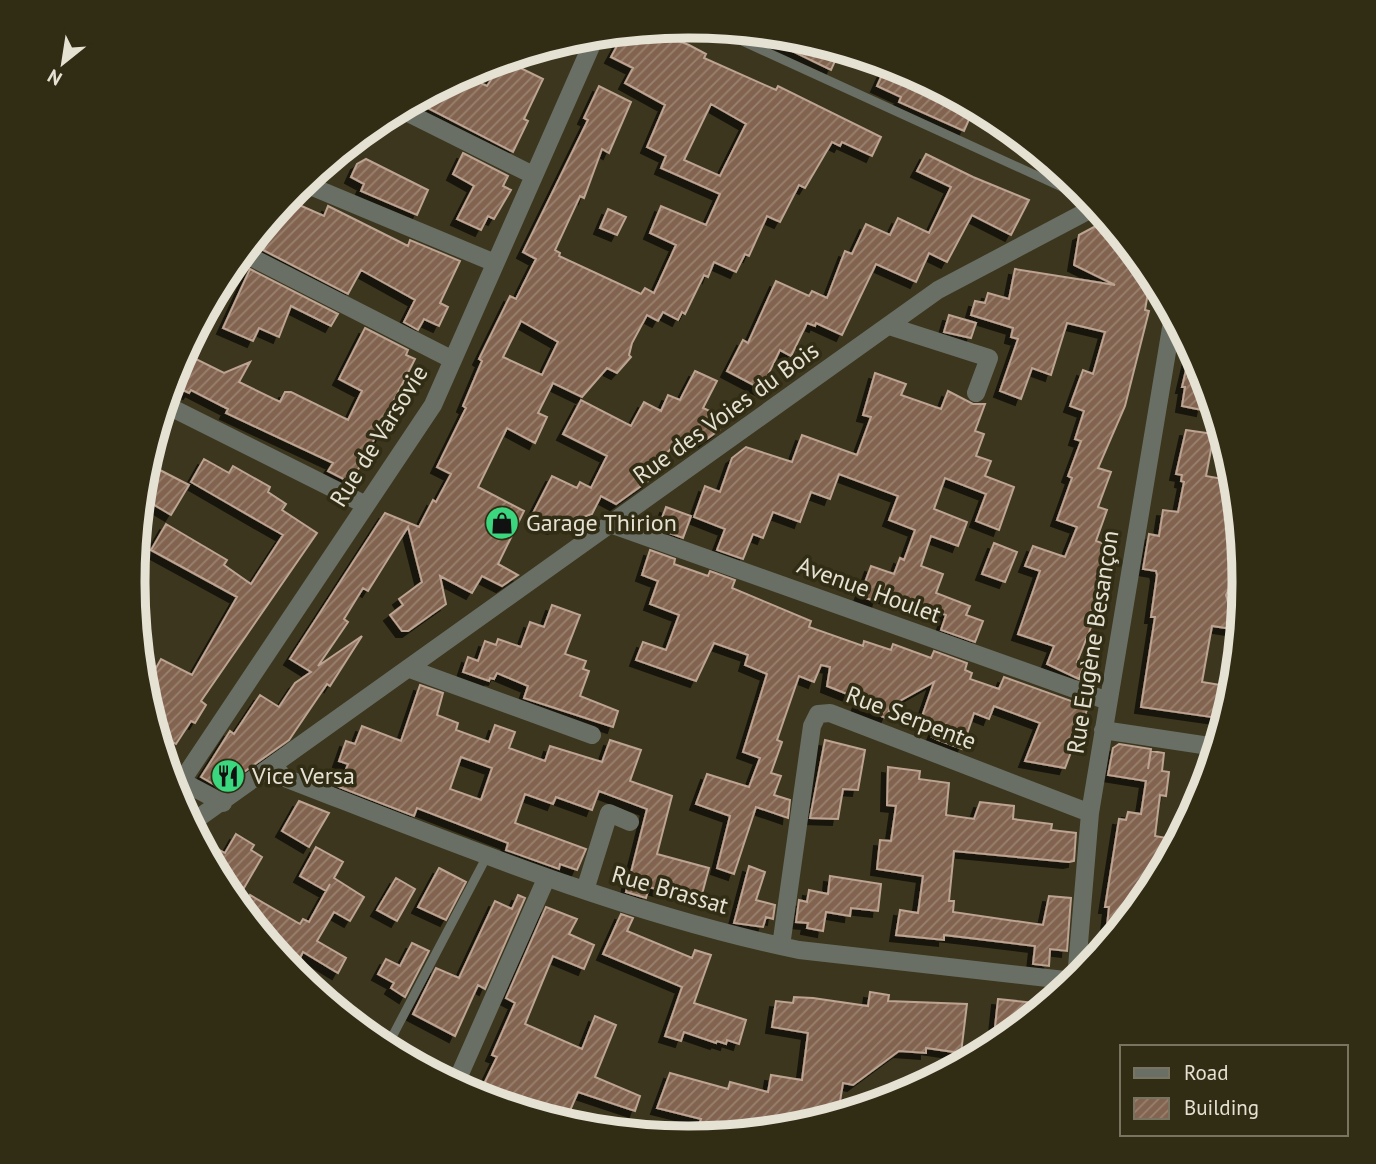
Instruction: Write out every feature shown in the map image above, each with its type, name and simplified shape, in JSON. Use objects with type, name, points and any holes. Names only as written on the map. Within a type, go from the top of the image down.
[{"type":"street","name":"Rue de Varsovie","points":[[179,772],[433,405],[590,48]]},
{"type":"street","points":[[411,114],[533,176]]},
{"type":"street","points":[[315,188],[495,263]]},
{"type":"street","name":"Rue des Voies du Bois","points":[[199,818],[613,525],[938,290],[1086,212]]},
{"type":"street","points":[[252,258],[453,360]]},
{"type":"street","points":[[889,326],[989,358],[976,393]]},
{"type":"street","name":"Rue Eugène Besançon","points":[[1077,961],[1090,813],[1170,332]]},
{"type":"street","points":[[173,408],[366,505]]},
{"type":"street","name":"Avenue Houlet","points":[[613,525],[1108,701]]},
{"type":"street","points":[[410,669],[592,735]]},
{"type":"street","name":"Rue Serpente","points":[[781,946],[812,726],[818,714],[830,713],[1090,813]]},
{"type":"street","points":[[1103,730],[1206,746]]},
{"type":"street","name":"Rue Brassat","points":[[274,767],[285,778],[546,879],[781,946],[1059,978]]},
{"type":"street","points":[[183,782],[223,803]]},
{"type":"street","points":[[585,890],[609,813],[630,821]]},
{"type":"street","points":[[460,1074],[546,879]]},
{"type":"lane","points":[[744,42],[1060,186]]},
{"type":"lane","points":[[392,1037],[487,856]]},
{"type":"building","points":[[673,39],[706,54],[704,58],[776,90],[778,86],[881,137],[872,156],[842,142],[840,146],[832,142],[805,188],[799,185],[780,222],[767,216],[749,256],[745,254],[736,272],[714,262],[708,277],[704,275],[685,314],[682,312],[678,320],[663,312],[658,321],[647,315],[632,343],[629,355],[631,357],[617,373],[607,368],[582,397],[553,383],[538,413],[547,417],[535,443],[507,428],[478,487],[524,511],[498,564],[518,575],[502,586],[482,576],[472,593],[440,576],[446,604],[408,631],[402,631],[390,615],[403,605],[399,599],[422,582],[408,527],[368,591],[363,588],[344,619],[348,622],[318,666],[362,636],[330,686],[327,684],[289,740],[224,786],[215,785],[201,777],[230,731],[234,734],[260,695],[279,707],[295,683],[311,672],[290,659],[385,513],[419,527],[433,500],[436,502],[451,474],[437,467],[466,408],[463,406],[482,361],[479,359],[510,296],[516,299],[536,259],[523,252],[588,120],[584,118],[599,86],[631,102],[609,153],[602,149],[584,198],[580,196],[555,250],[560,253],[559,256],[641,294],[645,288],[654,293],[676,245],[650,233],[661,206],[706,225],[720,194],[661,168],[666,156],[647,147],[665,105],[625,83],[633,68],[611,57],[619,43]],"holes":[[[711,104],[746,124],[720,176],[684,160]],[[521,321],[558,342],[542,375],[503,357]]]},
{"type":"building","points":[[785,47],[836,59],[831,70]]},
{"type":"building","points":[[516,66],[543,79],[524,119],[528,121],[513,152],[425,107],[477,81],[487,86],[495,74]]},
{"type":"building","points":[[882,75],[970,117],[964,131],[899,102],[901,97],[877,86]]},
{"type":"building","points":[[463,153],[508,176],[503,186],[511,190],[494,219],[488,216],[481,230],[457,219],[474,186],[453,174]]},
{"type":"building","points":[[926,154],[1029,200],[1011,235],[972,215],[947,262],[929,253],[916,282],[876,264],[842,335],[816,323],[815,326],[807,323],[791,356],[780,350],[761,389],[727,371],[743,340],[748,343],[776,281],[809,296],[812,291],[827,298],[845,251],[852,254],[866,224],[890,235],[898,218],[929,233],[951,187],[917,171]]},
{"type":"building","points":[[366,159],[428,190],[417,215],[361,191],[364,184],[351,177],[357,164]]},
{"type":"building","points":[[298,204],[324,216],[328,206],[408,246],[410,240],[460,261],[440,303],[448,307],[439,326],[424,319],[418,330],[404,322],[415,300],[361,270],[348,294],[263,250],[267,239]]},
{"type":"building","points":[[608,209],[626,217],[617,235],[600,228]]},
{"type":"building","points":[[1098,225],[1148,293],[1145,310],[1149,311],[1125,406],[1098,468],[1111,472],[1098,507],[1107,510],[1096,541],[1110,546],[1100,571],[1112,575],[1077,662],[1084,664],[1079,679],[1047,664],[1054,646],[1018,634],[1040,571],[1025,566],[1033,546],[1065,557],[1077,527],[1057,520],[1072,478],[1068,476],[1081,441],[1075,439],[1084,411],[1070,406],[1083,370],[1093,374],[1105,332],[1067,323],[1051,375],[1032,368],[1021,399],[1000,391],[1018,339],[1011,337],[1013,328],[971,315],[975,301],[985,303],[988,293],[1009,299],[1015,269],[1115,285],[1074,265],[1079,235]]},
{"type":"building","points":[[250,269],[338,314],[331,326],[291,306],[279,337],[259,328],[253,341],[223,328]]},
{"type":"building","points":[[949,315],[976,323],[971,338],[944,332]]},
{"type":"building","points":[[365,328],[408,350],[406,355],[415,359],[389,410],[393,412],[381,436],[377,434],[351,483],[328,471],[333,463],[226,413],[228,409],[191,390],[189,393],[180,389],[194,358],[224,373],[250,362],[239,382],[280,402],[285,392],[291,392],[348,420],[362,391],[339,379]]},
{"type":"building","points":[[1187,367],[1202,410],[1182,406],[1185,387],[1182,387]]},
{"type":"building","points":[[695,371],[717,381],[703,408],[712,412],[707,423],[719,430],[704,441],[689,433],[646,471],[648,481],[616,504],[601,496],[592,514],[553,528],[531,517],[552,476],[577,488],[580,482],[591,488],[607,456],[563,434],[581,400],[631,426],[644,402],[661,411],[668,395],[680,400]]},
{"type":"building","points":[[875,373],[906,384],[901,395],[941,409],[948,391],[973,404],[985,404],[975,431],[984,434],[976,456],[991,461],[985,476],[1014,487],[999,530],[976,521],[986,494],[945,478],[934,509],[967,522],[958,546],[931,536],[921,566],[943,574],[936,593],[970,606],[966,615],[983,621],[975,642],[941,630],[946,615],[895,596],[893,600],[879,595],[877,602],[860,596],[871,566],[894,574],[900,558],[904,560],[915,530],[889,520],[898,496],[839,474],[830,499],[811,492],[800,522],[773,512],[763,538],[753,534],[743,559],[717,550],[725,529],[694,517],[705,486],[720,492],[732,458],[746,447],[792,462],[802,435],[857,455],[871,417],[863,415]]},
{"type":"building","points":[[1186,430],[1211,434],[1213,440],[1206,476],[1221,479],[1227,511],[1232,582],[1232,589],[1226,595],[1231,606],[1229,629],[1212,626],[1202,682],[1221,685],[1214,717],[1141,707],[1155,617],[1151,617],[1157,575],[1156,571],[1143,569],[1149,534],[1159,536],[1163,510],[1178,512],[1184,482],[1181,481],[1182,475],[1176,474]]},
{"type":"building","points":[[204,459],[229,473],[233,466],[270,487],[268,492],[286,504],[282,510],[317,533],[201,701],[206,705],[195,723],[191,721],[176,744],[168,739],[153,674],[161,659],[192,675],[237,597],[151,550],[166,524],[227,560],[224,565],[251,584],[283,535],[191,482]]},
{"type":"building","points":[[157,468],[189,485],[171,515],[150,503]]},
{"type":"building","points":[[666,507],[691,516],[683,538],[658,529]]},
{"type":"building","points":[[994,543],[1017,552],[1005,582],[982,574]]},
{"type":"building","points":[[650,550],[675,559],[674,564],[708,576],[710,571],[735,580],[732,588],[811,621],[809,627],[863,646],[864,641],[891,650],[893,644],[931,658],[934,651],[967,663],[965,670],[972,673],[970,679],[999,689],[1004,677],[1088,707],[1065,768],[1025,761],[1040,723],[994,706],[989,719],[974,713],[962,749],[932,737],[936,727],[920,722],[934,682],[891,706],[886,718],[857,707],[860,699],[827,686],[830,667],[821,665],[814,682],[799,676],[777,740],[782,742],[771,773],[781,776],[774,795],[790,800],[788,818],[756,807],[734,874],[717,868],[730,816],[696,804],[707,774],[749,787],[760,758],[743,752],[767,674],[745,665],[748,655],[714,643],[696,681],[636,660],[643,642],[666,650],[679,615],[650,604],[658,581],[642,575]]},
{"type":"building","points":[[552,605],[580,615],[565,654],[586,661],[583,669],[589,671],[580,696],[618,711],[613,727],[524,698],[528,686],[497,673],[494,679],[490,678],[489,681],[463,672],[468,657],[478,661],[485,641],[496,645],[498,639],[521,647],[530,622],[544,627]]},
{"type":"building","points":[[420,685],[443,693],[437,715],[458,723],[456,730],[489,742],[495,725],[515,732],[509,748],[545,761],[550,746],[602,762],[610,740],[641,750],[630,781],[672,796],[657,854],[709,868],[701,898],[664,888],[663,891],[649,887],[646,898],[626,892],[647,809],[599,791],[592,810],[556,797],[553,804],[525,794],[515,823],[586,849],[577,870],[560,864],[559,869],[506,850],[508,843],[417,808],[414,816],[339,787],[348,764],[339,761],[346,741],[355,744],[362,726],[401,741]],"holes":[[[461,757],[492,768],[481,800],[450,789]]]},
{"type":"building","points":[[825,740],[865,750],[858,790],[843,789],[838,819],[810,818]]},
{"type":"building","points":[[1119,744],[1151,749],[1148,769],[1151,751],[1164,753],[1162,771],[1169,772],[1166,796],[1160,795],[1155,836],[1167,838],[1140,884],[1107,928],[1109,907],[1105,907],[1119,819],[1126,820],[1128,812],[1141,814],[1146,781],[1108,775],[1113,748]]},
{"type":"building","points":[[888,767],[920,771],[919,779],[949,783],[946,815],[974,819],[980,802],[1014,806],[1013,819],[1052,824],[1051,830],[1076,833],[1074,861],[1069,862],[954,851],[949,901],[954,901],[953,912],[1043,925],[1049,896],[1071,898],[1067,951],[1050,949],[1049,966],[1033,964],[1035,946],[944,935],[944,940],[896,935],[900,910],[918,913],[923,876],[877,869],[880,840],[891,841],[896,806],[887,805]]},
{"type":"building","points":[[299,801],[329,813],[309,847],[282,831]]},
{"type":"building","points":[[236,834],[254,845],[251,850],[262,857],[244,888],[235,883],[213,846],[225,853]]},
{"type":"building","points":[[316,847],[343,862],[334,878],[364,897],[350,921],[334,912],[317,941],[346,958],[338,973],[303,952],[300,958],[292,954],[247,900],[250,895],[300,924],[303,919],[309,922],[330,884],[326,891],[300,876]]},
{"type":"building","points":[[749,866],[765,872],[756,900],[775,905],[773,919],[766,917],[763,927],[734,923]]},
{"type":"building","points":[[439,868],[466,882],[446,920],[418,907]]},
{"type":"building","points":[[830,876],[881,884],[878,911],[851,908],[850,916],[826,912],[823,931],[807,928],[808,923],[796,922],[799,900],[807,902],[809,890],[828,894]]},
{"type":"building","points":[[396,878],[415,889],[397,921],[377,910]]},
{"type":"building","points":[[518,895],[525,898],[485,989],[478,985],[455,1036],[413,1014],[436,968],[459,978],[495,901],[512,909]]},
{"type":"building","points":[[546,907],[577,919],[569,934],[594,945],[584,969],[553,956],[525,1024],[582,1049],[595,1016],[616,1025],[595,1077],[640,1096],[635,1111],[578,1092],[569,1112],[513,1097],[487,1087],[484,1084],[497,1057],[492,1055],[515,1003],[506,998]]},
{"type":"building","points":[[621,914],[633,918],[627,931],[692,958],[695,950],[711,955],[694,1003],[746,1020],[739,1044],[727,1040],[726,1044],[716,1043],[684,1032],[681,1041],[665,1036],[682,987],[603,954]]},
{"type":"building","points":[[412,943],[429,951],[405,997],[391,988],[394,983],[378,974],[386,959],[400,966]]},
{"type":"building","points":[[870,992],[889,995],[888,1001],[967,1004],[961,1052],[926,1048],[926,1053],[899,1051],[853,1085],[843,1083],[840,1104],[794,1115],[759,1121],[699,1125],[701,1119],[657,1108],[670,1073],[728,1089],[730,1082],[768,1092],[771,1075],[802,1080],[808,1033],[772,1027],[776,1001],[793,1003],[794,997],[813,998],[868,1006]]},
{"type":"building","points":[[998,999],[1032,1003],[1019,1013],[995,1031]]},
{"type":"place","name":"Garage Thirion","points":[[502,523]]},
{"type":"place","name":"Vice Versa","points":[[228,776]]}]
